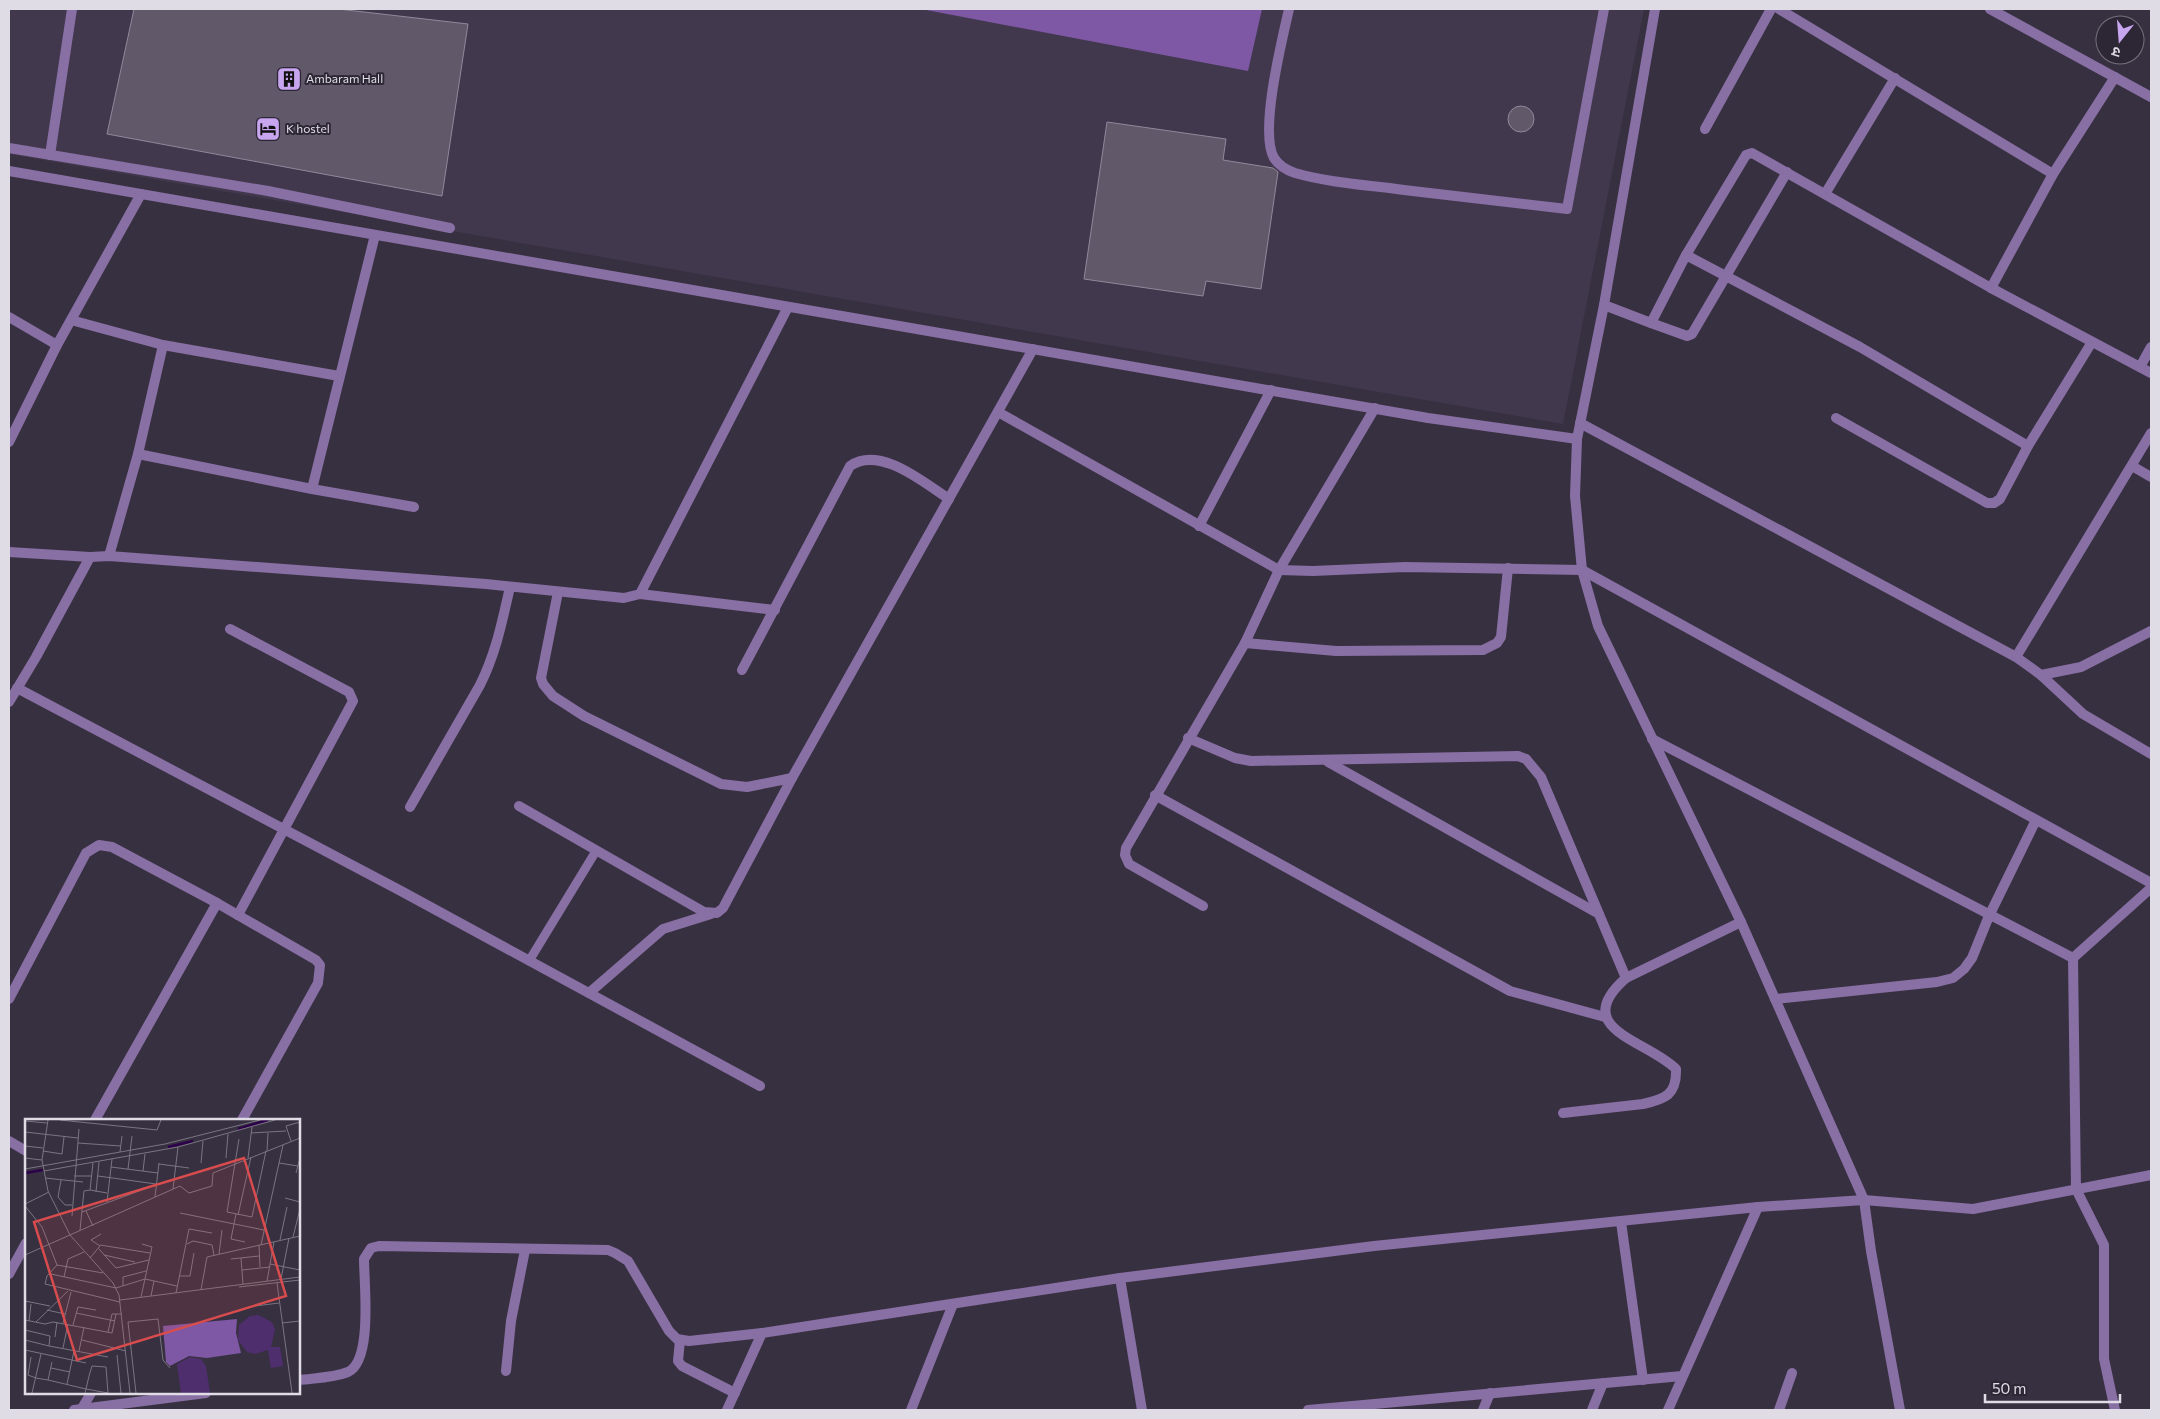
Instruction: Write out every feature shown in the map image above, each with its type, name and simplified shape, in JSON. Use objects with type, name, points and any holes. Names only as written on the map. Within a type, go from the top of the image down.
[{"type":"street","points":[[50,155],[72,9]]},
{"type":"street","points":[[1289,9],[1276,65],[1269,146],[1273,157],[1283,168],[1295,173],[1340,182],[1567,209],[1604,9]]},
{"type":"street","points":[[1655,9],[1604,305],[1577,439],[1575,496],[1582,570],[1598,626],[1741,922],[1864,1200],[1871,1251],[1900,1410]]},
{"type":"street","points":[[1705,129],[1771,9]]},
{"type":"street","points":[[1779,9],[2053,174]]},
{"type":"street","points":[[1990,9],[2151,97]]},
{"type":"street","points":[[1991,288],[2053,174],[2115,77]]},
{"type":"street","points":[[1825,194],[1895,78]]},
{"type":"street","points":[[9,148],[268,191],[450,228]]},
{"type":"street","points":[[1651,323],[1686,255],[1746,155],[1749,153],[1756,154],[1991,288],[2151,373]]},
{"type":"street","points":[[9,171],[1375,408],[1577,439]]},
{"type":"street","points":[[1604,305],[1690,336],[1787,172]]},
{"type":"street","points":[[9,442],[57,345],[141,194]]},
{"type":"street","points":[[312,489],[375,235]]},
{"type":"street","points":[[1686,255],[1860,347],[2028,446]]},
{"type":"street","points":[[640,594],[788,307]]},
{"type":"street","points":[[9,317],[57,345]]},
{"type":"street","points":[[71,320],[163,345],[339,376]]},
{"type":"street","points":[[1836,418],[1991,504],[2000,499],[2028,446],[2092,342]]},
{"type":"street","points":[[109,556],[138,454],[163,345]]},
{"type":"street","points":[[2140,367],[2151,347]]},
{"type":"street","points":[[589,993],[663,929],[717,913],[728,902],[792,778],[1033,349]]},
{"type":"street","points":[[1199,526],[1271,390]]},
{"type":"street","points":[[1203,906],[1144,873],[1127,861],[1126,848],[1188,738],[1245,643],[1280,570],[1375,408]]},
{"type":"street","points":[[998,412],[1280,570],[1313,571],[1405,566],[1582,570],[2151,884]]},
{"type":"street","points":[[1580,423],[2016,657],[2041,675],[2083,714],[2151,754]]},
{"type":"street","points":[[2016,657],[2151,433]]},
{"type":"street","points":[[138,454],[312,489],[414,507]]},
{"type":"street","points":[[742,670],[850,466],[858,460],[882,461],[899,467],[950,499]]},
{"type":"street","points":[[2132,466],[2151,478]]},
{"type":"street","points":[[9,552],[90,557],[109,556],[486,584],[624,598],[640,594],[775,610]]},
{"type":"street","points":[[9,702],[36,657],[90,557]]},
{"type":"street","points":[[1245,643],[1336,651],[1483,650],[1497,643],[1501,637],[1508,568]]},
{"type":"street","points":[[410,807],[480,685],[490,664],[498,644],[510,587]]},
{"type":"street","points":[[558,592],[541,678],[542,684],[553,696],[584,716],[721,784],[747,787],[792,778]]},
{"type":"street","points":[[230,628],[348,692],[352,697],[352,706],[238,915]]},
{"type":"street","points":[[2041,675],[2081,667],[2151,631]]},
{"type":"street","points":[[17,688],[286,829],[760,1086]]},
{"type":"street","points":[[1188,738],[1243,760],[1326,761],[1518,756],[1526,759],[1541,777],[1626,978]]},
{"type":"street","points":[[1652,739],[2072,958]]},
{"type":"street","points":[[1326,761],[1599,914]]},
{"type":"street","points":[[1155,795],[1510,991],[1605,1017]]},
{"type":"street","points":[[520,806],[596,851],[711,914]]},
{"type":"street","points":[[1775,999],[1937,982],[1953,978],[1964,969],[1972,958],[1989,916],[2036,820]]},
{"type":"street","points":[[9,1000],[86,853],[99,845],[112,847],[217,903],[316,960],[320,969],[318,983],[243,1119]]},
{"type":"street","points":[[2115,1410],[2104,1359],[2104,1246],[2076,1189],[2072,958],[2151,888]]},
{"type":"street","points":[[96,1119],[217,903]]},
{"type":"street","points":[[1563,1113],[1654,1102],[1668,1096],[1676,1085],[1676,1069],[1659,1055],[1621,1035],[1610,1026],[1605,1017],[1606,1005],[1616,986],[1626,978],[1741,922]]},
{"type":"street","points":[[9,1142],[25,1150]]},
{"type":"street","points":[[300,1380],[349,1372],[356,1365],[364,1344],[364,1259],[371,1248],[380,1246],[608,1250],[615,1252],[628,1261],[669,1331],[680,1340],[689,1341],[762,1333],[1120,1278],[1374,1246],[1758,1207],[1864,1200],[1973,1209],[2151,1174]]},
{"type":"street","points":[[1668,1410],[1758,1207]]},
{"type":"street","points":[[1621,1222],[1643,1380]]},
{"type":"street","points":[[9,1274],[25,1245]]},
{"type":"street","points":[[506,1371],[513,1311],[525,1250]]},
{"type":"street","points":[[1120,1278],[1142,1410]]},
{"type":"street","points":[[911,1410],[953,1304]]},
{"type":"street","points":[[727,1410],[762,1333]]},
{"type":"street","points":[[680,1340],[678,1361],[682,1366],[735,1394]]},
{"type":"street","points":[[1780,1410],[1792,1373]]},
{"type":"street","points":[[1308,1410],[1682,1376]]},
{"type":"street","points":[[1592,1410],[1604,1383]]},
{"type":"street","points":[[1483,1410],[1490,1393]]},
{"type":"street","points":[[81,1410],[90,1394]]},
{"type":"street","points":[[74,1410],[199,1394]]},
{"type":"street","points":[[1416,1410],[1420,1399]]},
{"type":"lane","points":[[529,961],[596,851]]},
{"type":"shaded area","points":[[9,9],[1644,9],[1563,424],[9,154]]},
{"type":"shaded area","points":[[921,9],[1262,9],[1248,71]]},
{"type":"building","name":"Ambaram Hall","points":[[134,9],[338,9],[468,24],[442,196],[107,134]]},
{"type":"building","points":[[1521,106],[1530,110],[1534,119],[1530,128],[1521,132],[1512,128],[1508,119],[1512,110]]},
{"type":"building","points":[[1107,122],[1226,139],[1223,160],[1273,168],[1278,172],[1261,289],[1206,281],[1203,296],[1084,279]]},
{"type":"place","name":"Ambaram Hall","points":[[289,79]]},
{"type":"place","name":"K hostel","points":[[268,129]]}]
